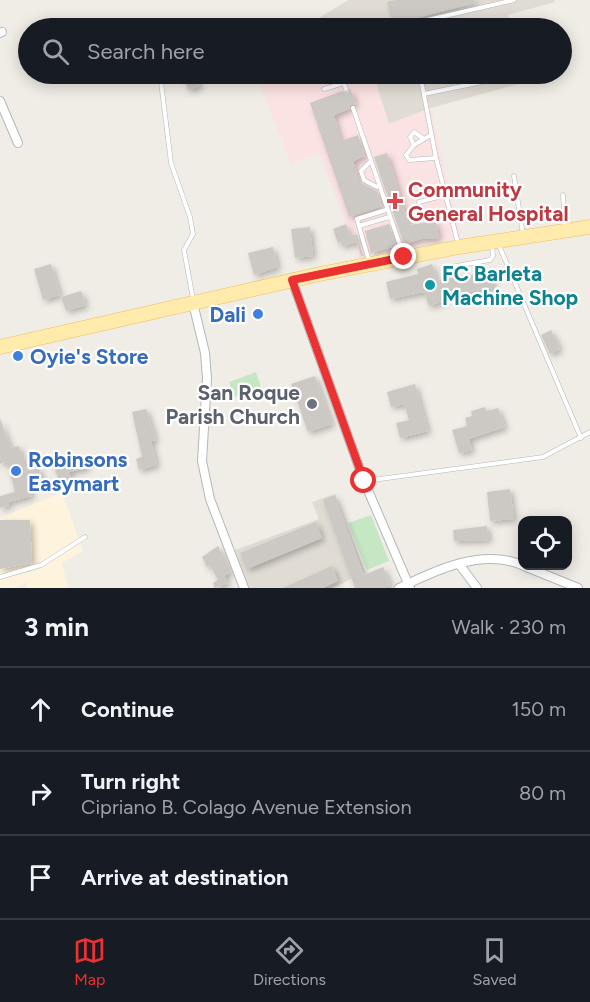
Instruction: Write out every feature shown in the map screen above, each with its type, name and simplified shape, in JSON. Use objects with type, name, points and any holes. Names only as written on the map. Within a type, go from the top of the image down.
[{"type":"main road","points":[[0,347],[292,280],[404,257],[590,227]]},
{"type":"street","points":[[0,101],[18,143]]},
{"type":"street","points":[[292,280],[364,481],[405,587],[459,564],[494,558],[508,559],[518,563]]},
{"type":"street","points":[[193,303],[205,353],[206,370],[202,461],[210,500],[244,588]]},
{"type":"street","points":[[459,564],[477,588]]},
{"type":"street","points":[[535,570],[578,588]]},
{"type":"lane","points":[[444,18],[514,0]]},
{"type":"lane","points":[[161,84],[171,163],[190,218],[193,234],[184,250],[193,303]]},
{"type":"lane","points":[[324,89],[338,84]]},
{"type":"lane","points":[[344,84],[346,90]]},
{"type":"lane","points":[[422,84],[436,158],[459,247]]},
{"type":"lane","points":[[424,94],[472,84]]},
{"type":"lane","points":[[352,108],[404,257]]},
{"type":"lane","points":[[414,145],[410,137],[414,132],[424,139]]},
{"type":"lane","points":[[431,135],[414,145],[406,155],[409,160],[436,158]]},
{"type":"lane","points":[[370,162],[362,171],[364,180],[378,187]]},
{"type":"lane","points":[[514,176],[524,237]]},
{"type":"lane","points":[[419,202],[446,195]]},
{"type":"lane","points":[[563,195],[565,231]]},
{"type":"lane","points":[[370,264],[357,219],[386,210]]},
{"type":"lane","points":[[359,226],[389,217]]},
{"type":"lane","points":[[456,266],[490,260],[493,256],[494,242]]},
{"type":"lane","points":[[494,242],[581,438]]},
{"type":"lane","points":[[364,481],[543,457],[590,432]]},
{"type":"lane","points":[[0,577],[41,565],[85,537]]},
{"type":"shaded area","points":[[348,0],[554,0],[555,2],[508,15],[509,18],[319,18]]},
{"type":"shaded area","name":"Community General Hospital","points":[[260,84],[376,84],[389,124],[431,108],[461,237],[359,257],[319,153],[291,164]]},
{"type":"shaded area","points":[[376,84],[518,84],[431,108],[389,124]]},
{"type":"shaded area","points":[[62,492],[83,551],[62,563],[68,588],[26,588],[27,582],[15,588],[0,588],[0,518]]},
{"type":"shaded area","points":[[335,494],[365,572],[333,588],[247,588],[232,551],[319,519],[312,502]]},
{"type":"green space","points":[[256,372],[261,387],[234,397],[229,382]]},
{"type":"green space","points":[[371,515],[389,561],[367,570],[348,523]]},
{"type":"building","points":[[474,0],[475,3],[416,18],[391,18],[387,2]]},
{"type":"building","points":[[186,84],[199,84],[200,86],[188,90]]},
{"type":"building","points":[[350,88],[356,105],[351,104],[349,109],[334,115],[341,141],[358,135],[365,156],[353,161],[359,182],[377,191],[382,206],[349,217],[310,103],[342,91],[348,93]]},
{"type":"building","points":[[387,153],[409,225],[436,221],[439,239],[421,239],[404,244],[374,157]]},
{"type":"building","points":[[346,224],[350,236],[357,234],[363,256],[361,256],[357,242],[342,246],[341,242],[338,243],[333,229]]},
{"type":"building","points":[[389,224],[396,246],[371,253],[365,231]]},
{"type":"building","points":[[310,227],[313,256],[295,258],[291,229]]},
{"type":"building","points":[[273,247],[278,267],[254,275],[248,253]]},
{"type":"building","points":[[51,264],[60,295],[43,300],[34,269]]},
{"type":"building","points":[[432,264],[437,280],[491,272],[493,288],[442,296],[444,301],[429,306],[424,292],[390,299],[386,282],[418,274],[417,269]]},
{"type":"building","points":[[81,291],[86,305],[66,311],[61,297]]},
{"type":"building","points":[[551,330],[560,349],[550,354],[541,335]]},
{"type":"building","name":"San Roque Parish Church","points":[[315,376],[332,424],[308,432],[291,384]]},
{"type":"building","points":[[415,384],[428,431],[400,438],[396,423],[409,420],[404,404],[391,407],[387,392]]},
{"type":"building","points":[[485,407],[486,411],[498,408],[505,427],[469,439],[472,450],[459,453],[452,430],[467,426],[465,418],[472,416],[471,411]]},
{"type":"building","points":[[146,409],[156,440],[151,441],[157,465],[139,470],[136,459],[142,457],[132,412]]},
{"type":"building","points":[[0,418],[11,448],[19,446],[26,471],[39,468],[43,481],[29,485],[32,496],[8,502],[9,506],[0,508],[0,496],[15,492],[7,462],[0,464]]},
{"type":"building","points":[[61,456],[64,462],[85,459],[87,468],[69,472],[71,479],[60,483],[51,459]]},
{"type":"building","points":[[510,489],[514,519],[490,521],[487,492]]},
{"type":"building","points":[[335,495],[364,575],[383,567],[391,585],[384,588],[355,588],[323,500]]},
{"type":"building","points":[[0,520],[30,520],[32,563],[0,569]]},
{"type":"building","points":[[316,522],[322,538],[247,569],[240,553]]},
{"type":"building","points":[[487,526],[489,540],[454,541],[453,530]]},
{"type":"building","points":[[218,546],[231,572],[224,576],[228,583],[215,588],[213,583],[218,580],[210,565],[207,567],[202,557]]},
{"type":"building","points":[[332,566],[338,581],[323,588],[283,588]]},
{"type":"place","name":"Community General Hospital","points":[[395,201]]},
{"type":"place","name":"FC Barleta Machine Shop","points":[[430,285]]},
{"type":"place","name":"Dali","points":[[258,314]]},
{"type":"place","name":"Oyie's Store","points":[[18,356]]},
{"type":"place","name":"San Roque Parish Church","points":[[312,404]]},
{"type":"place","name":"Robinsons Easymart","points":[[16,471]]},
{"type":"route","points":[[364,481],[292,280],[404,257]]}]
